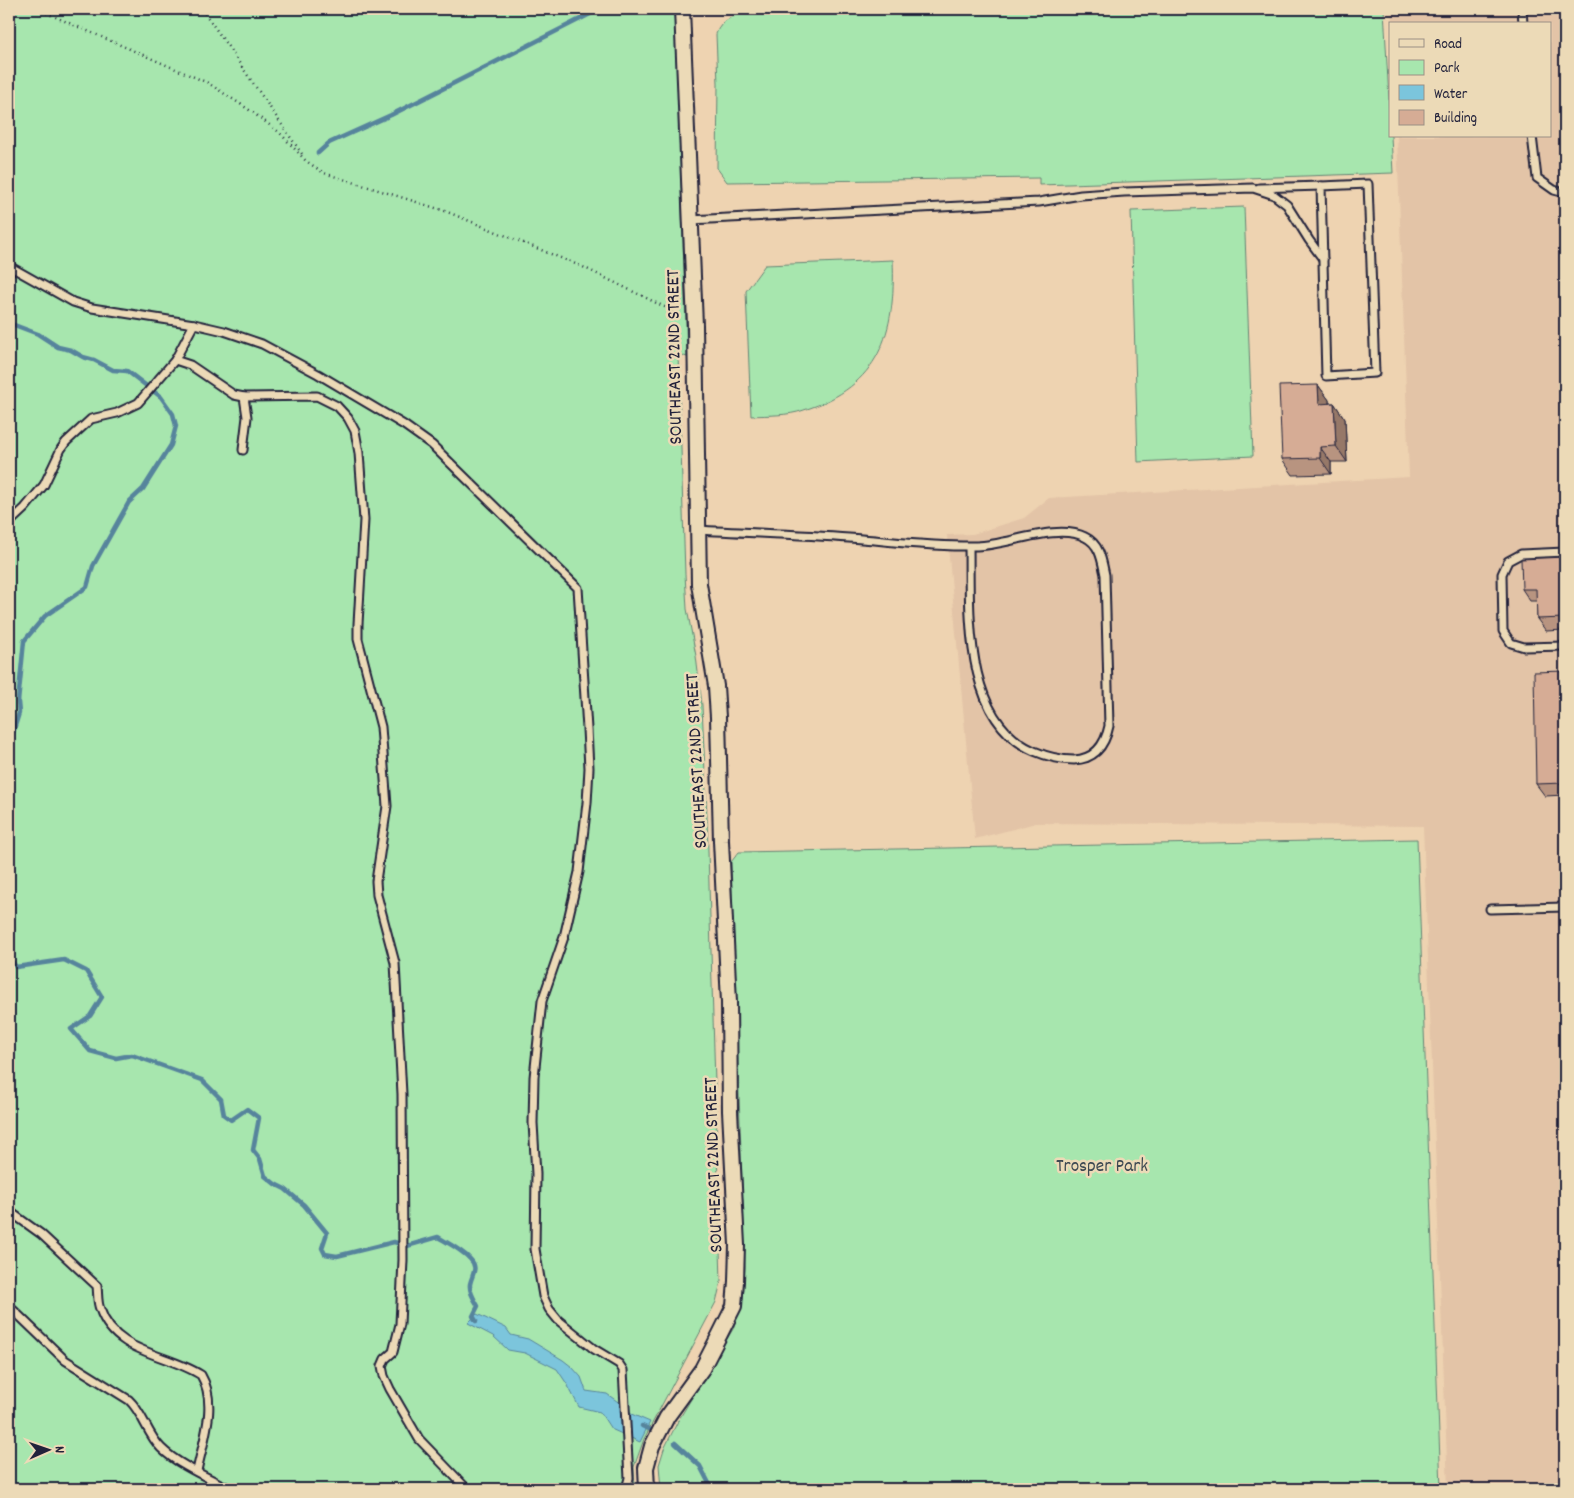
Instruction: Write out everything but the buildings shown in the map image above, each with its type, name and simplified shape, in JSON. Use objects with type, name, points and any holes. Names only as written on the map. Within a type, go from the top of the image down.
[{"type":"street","name":"SOUTHEAST 22ND STREET","points":[[647,1489],[646,1468],[652,1446],[667,1417],[702,1368],[734,1306],[737,1245],[730,1111],[730,1002],[721,841],[718,718],[716,686],[700,584],[695,324],[682,9]]},
{"type":"lane","points":[[1522,9],[1523,22]]},
{"type":"lane","points":[[1532,138],[1537,178],[1554,190],[1565,193]]},
{"type":"lane","points":[[690,220],[1040,202],[1080,195],[1124,192],[1368,184],[1375,374],[1326,376],[1321,186]]},
{"type":"lane","points":[[1253,188],[1274,196],[1286,205],[1323,259]]},
{"type":"lane","points":[[9,266],[73,302],[92,308],[194,324],[224,331],[262,344],[311,370],[404,425],[432,445],[578,588],[588,729],[589,768],[587,803],[579,872],[564,937],[542,1001],[534,1077],[535,1249],[543,1296],[549,1308],[558,1320],[594,1349],[619,1364],[623,1370],[629,1478],[626,1489]]},
{"type":"lane","points":[[9,523],[25,508],[44,485],[60,449],[91,419],[117,413],[138,403],[175,360],[194,324]]},
{"type":"lane","points":[[175,360],[190,365],[234,395],[244,397],[317,396],[337,406],[348,418],[355,431],[359,453],[364,520],[358,640],[381,727],[386,806],[376,881],[377,895],[395,963],[402,1094],[403,1260],[400,1324],[393,1352],[385,1359],[382,1366],[384,1376],[419,1439],[467,1489]]},
{"type":"lane","points":[[243,450],[247,418],[244,397]]},
{"type":"lane","points":[[698,530],[969,546],[981,546],[1038,535],[1070,532],[1086,537],[1100,552],[1105,575],[1109,726],[1106,738],[1093,755],[1079,760],[1060,760],[1024,746],[1002,727],[992,712],[979,681],[974,656],[970,626],[969,546]]},
{"type":"lane","points":[[1565,552],[1521,554],[1508,561],[1502,574],[1503,631],[1511,643],[1524,647],[1565,646]]},
{"type":"lane","points":[[1490,909],[1565,907]]},
{"type":"lane","points":[[9,1211],[41,1234],[97,1286],[99,1308],[120,1338],[132,1346],[201,1375],[206,1383],[209,1403],[197,1471]]},
{"type":"lane","points":[[9,1306],[65,1360],[129,1400],[135,1406],[160,1447],[175,1459],[230,1489]]},
{"type":"path","points":[[37,9],[208,84],[248,109],[279,132],[306,161],[324,173],[445,211],[583,268],[679,313],[695,324]]},
{"type":"path","points":[[125,9],[137,13],[154,12],[162,9]]},
{"type":"path","points":[[202,9],[306,161]]},
{"type":"shaded area","points":[[1391,9],[1565,9],[1565,1489],[1448,1489],[1423,826],[1036,823],[975,839],[947,535],[973,534],[1024,518],[1049,498],[1409,477],[1397,138],[1552,138],[1552,22],[1392,22]]},
{"type":"green space","points":[[9,9],[675,9],[687,357],[678,354],[685,574],[687,609],[696,656],[702,705],[721,1282],[716,1302],[644,1439],[634,1467],[635,1489],[9,1489]]},
{"type":"green space","points":[[750,9],[1384,9],[1389,138],[1391,138],[1393,173],[1039,185],[1039,178],[727,182],[717,168],[718,84],[716,34],[725,21]]},
{"type":"green space","points":[[1244,207],[1253,456],[1138,462],[1131,211]]},
{"type":"green space","points":[[893,260],[891,311],[886,333],[878,353],[866,371],[850,387],[830,400],[798,412],[751,416],[746,291],[765,265]]},
{"type":"green space","name":"Trosper Park","points":[[1417,839],[1441,1489],[661,1489],[659,1465],[664,1449],[678,1421],[733,1329],[743,1299],[745,1267],[731,862],[739,852]]},
{"type":"water","points":[[477,1314],[506,1328],[511,1335],[528,1339],[563,1360],[581,1377],[586,1391],[607,1394],[621,1404],[629,1413],[650,1422],[640,1442],[611,1429],[600,1412],[579,1407],[557,1369],[525,1353],[508,1350],[493,1336],[468,1323]]},
{"type":"waterway","points":[[318,153],[329,143],[391,115],[600,9]]},
{"type":"waterway","points":[[9,323],[38,334],[58,347],[71,350],[113,370],[127,371],[161,397],[173,414],[176,426],[171,445],[143,489],[129,502],[93,566],[87,587],[45,616],[24,641],[18,702],[19,713],[9,745]]},
{"type":"waterway","points":[[9,957],[16,967],[64,960],[86,971],[102,997],[90,1016],[71,1029],[90,1051],[116,1058],[132,1055],[202,1080],[221,1099],[224,1115],[231,1120],[247,1109],[259,1118],[253,1150],[260,1159],[265,1176],[285,1189],[304,1205],[327,1233],[322,1248],[325,1254],[337,1256],[394,1242],[407,1246],[438,1237],[463,1253],[474,1265],[470,1290],[478,1306],[473,1316],[476,1321]]},
{"type":"waterway","points":[[642,1426],[651,1430]]},
{"type":"waterway","points":[[675,1443],[700,1466],[712,1489]]}]
